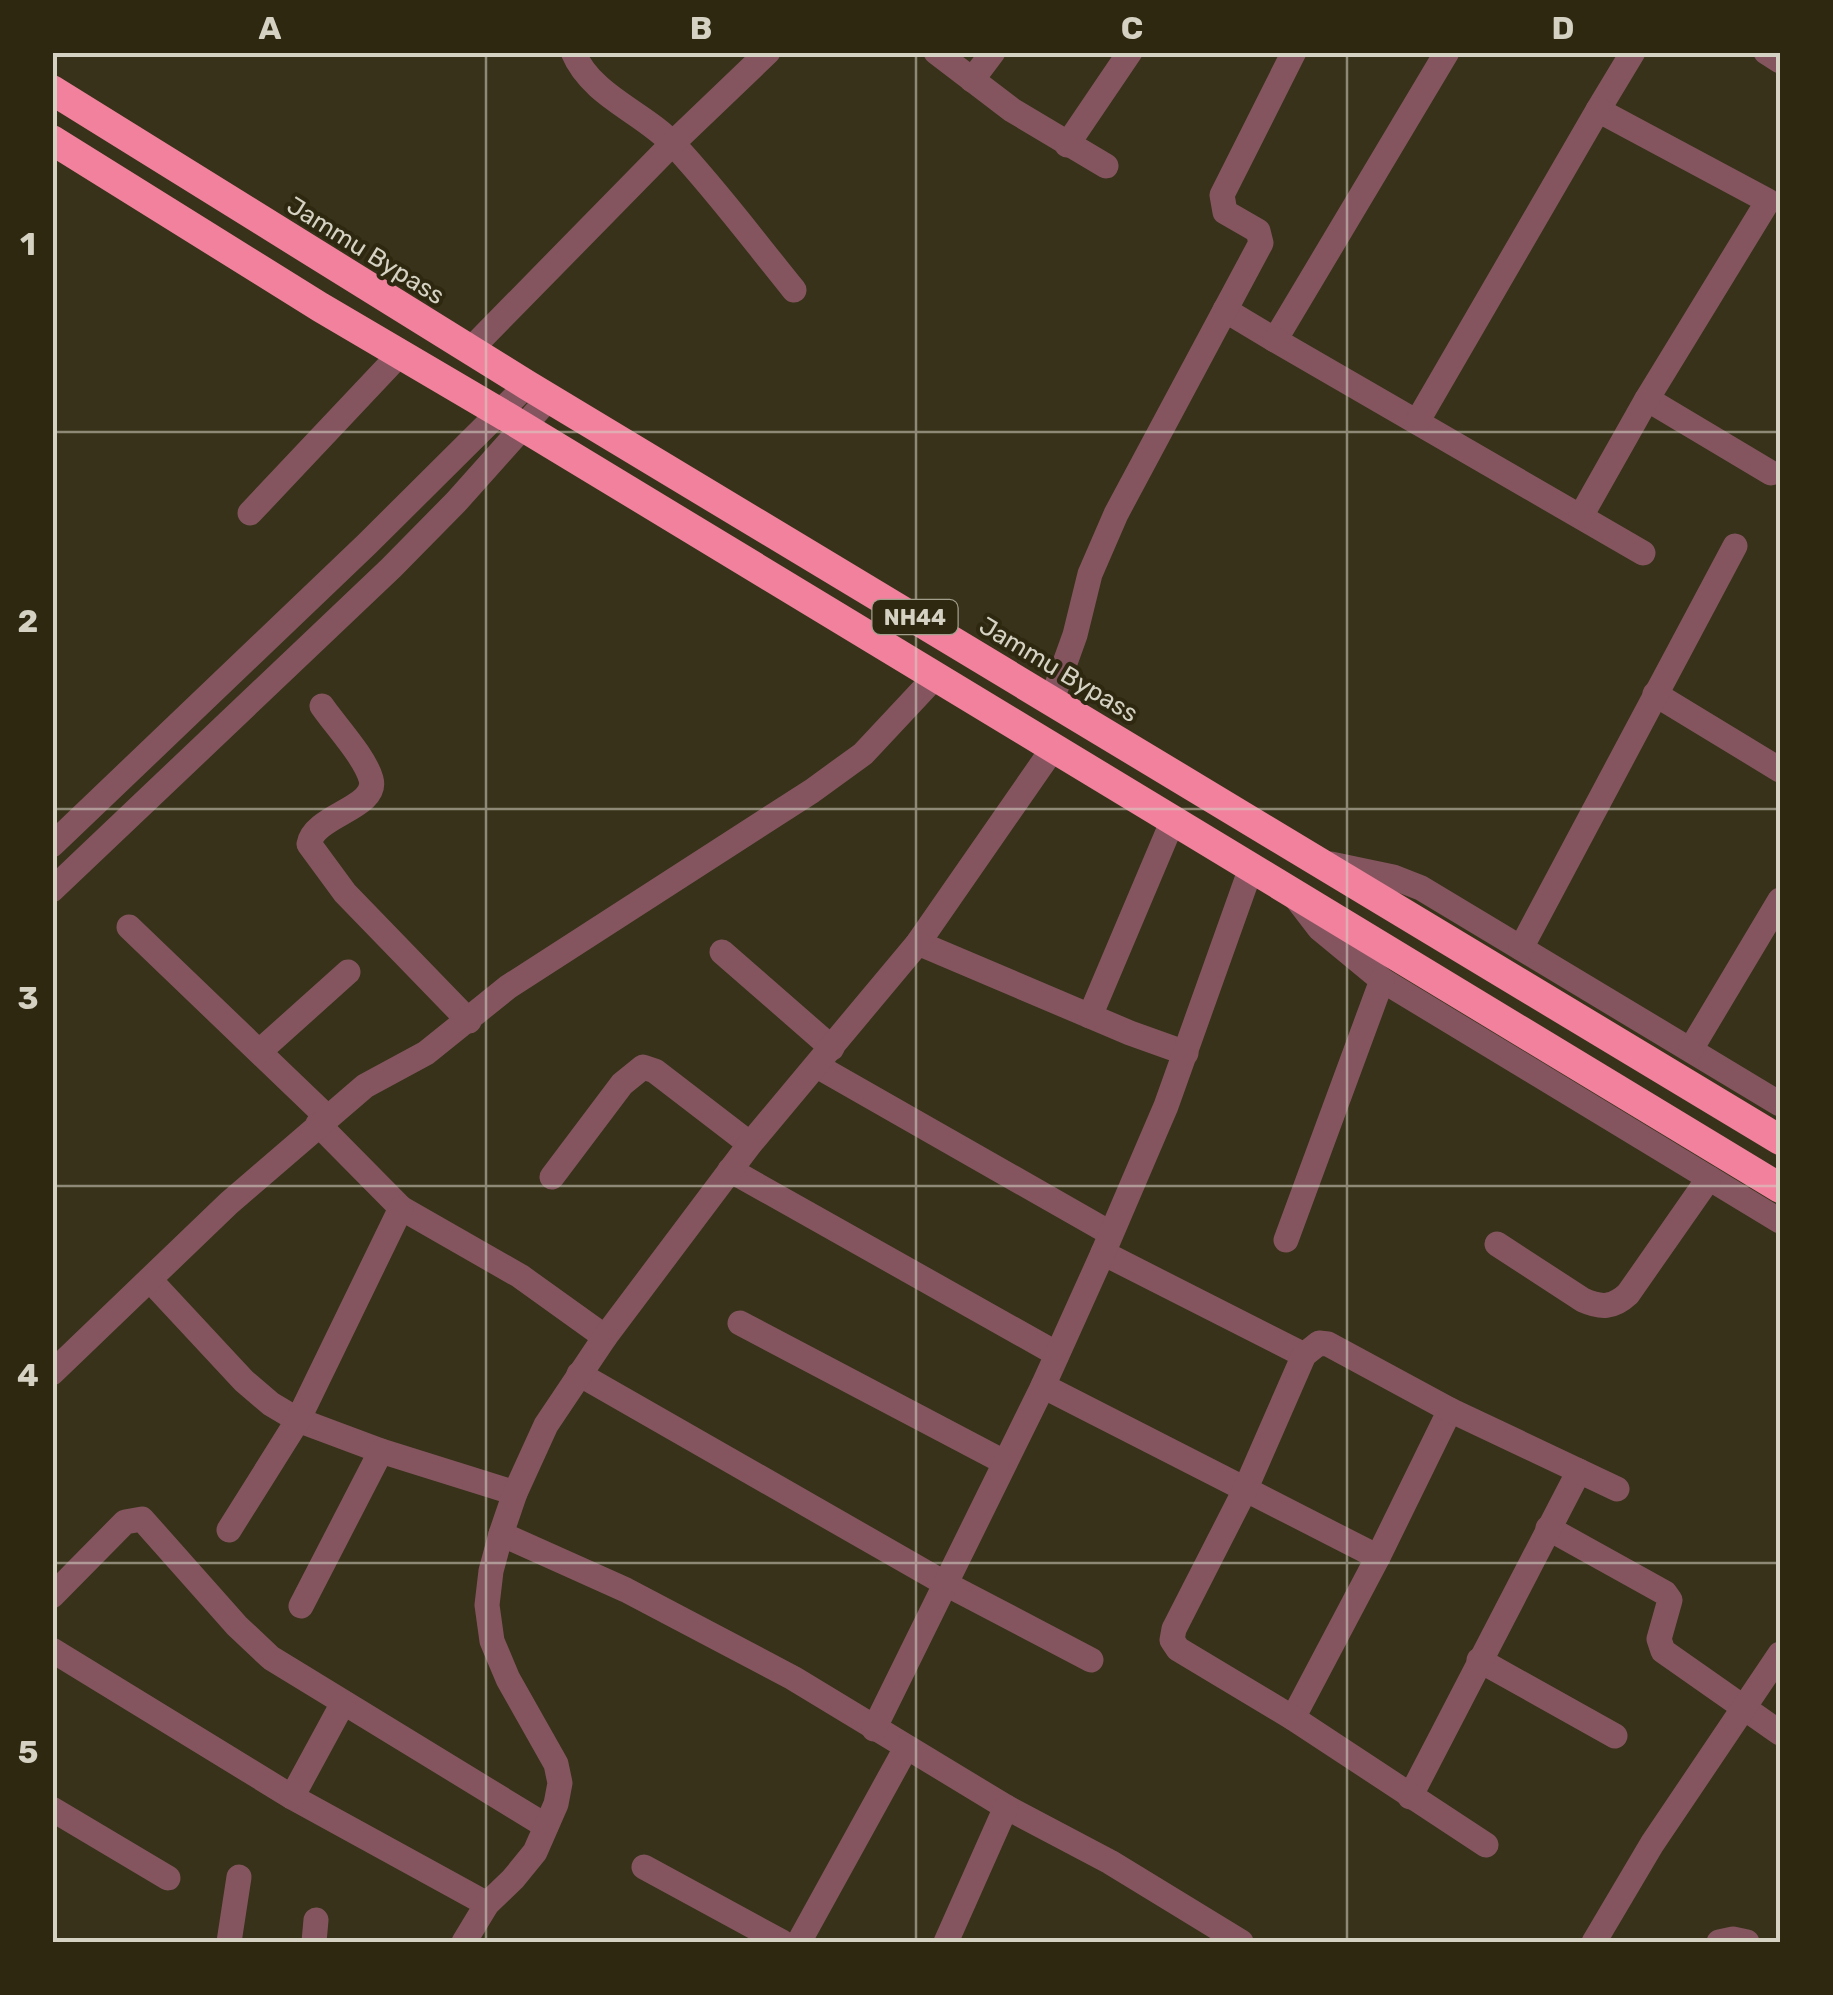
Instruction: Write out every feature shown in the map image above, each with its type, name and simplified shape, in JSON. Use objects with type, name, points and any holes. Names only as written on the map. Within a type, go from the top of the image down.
[{"type":"highway","name":"Jammu Bypass","points":[[52,90],[538,392],[1780,1140]]},
{"type":"highway","name":"NH44","points":[[52,140],[1780,1188]]},
{"type":"street","points":[[573,52],[596,85],[673,143],[794,290]]},
{"type":"street","points":[[470,350],[768,52]]},
{"type":"street","points":[[936,52],[1067,145],[1106,166]]},
{"type":"street","points":[[972,80],[992,52]]},
{"type":"street","points":[[1067,145],[1130,52]]},
{"type":"street","points":[[1052,699],[1102,543],[1261,239],[1254,227],[1225,212],[1222,196],[1294,52]]},
{"type":"street","points":[[1275,340],[1447,52]]},
{"type":"street","points":[[1417,422],[1633,52]]},
{"type":"street","points":[[1766,52],[1780,61]]},
{"type":"street","points":[[1581,516],[1774,190],[1598,110]]},
{"type":"street","points":[[1225,310],[1643,553]]},
{"type":"street","points":[[250,513],[400,354]]},
{"type":"street","points":[[52,844],[538,392]]},
{"type":"street","points":[[1647,399],[1771,473]]},
{"type":"street","points":[[52,890],[456,502],[511,420]]},
{"type":"street","points":[[1521,948],[1735,546]]},
{"type":"street","points":[[52,1373],[322,1120],[365,1086],[426,1053],[508,987],[735,843],[863,754],[936,676]]},
{"type":"street","points":[[1655,694],[1780,770]]},
{"type":"street","points":[[322,706],[363,764],[372,788],[363,800],[317,828],[310,835],[309,844],[346,893],[469,1021]]},
{"type":"street","points":[[464,1942],[487,1904],[535,1852],[556,1804],[560,1784],[556,1764],[508,1679],[492,1641],[487,1605],[501,1534],[546,1425],[605,1337],[750,1144],[918,944],[1054,747]]},
{"type":"street","points":[[1090,1016],[1172,820]]},
{"type":"street","points":[[1321,862],[1393,877],[1421,888],[1780,1104]]},
{"type":"street","points":[[874,1729],[1043,1386],[1106,1243],[1166,1106],[1252,868]]},
{"type":"street","points":[[1292,892],[1319,928],[1382,980],[1780,1221]]},
{"type":"street","points":[[1690,1049],[1780,900]]},
{"type":"street","points":[[129,927],[260,1051],[401,1208],[520,1276],[605,1337]]},
{"type":"street","points":[[918,944],[1186,1052]]},
{"type":"street","points":[[722,952],[824,1057],[1106,1243],[1304,1355]]},
{"type":"street","points":[[260,1051],[348,972]]},
{"type":"street","points":[[1286,1240],[1382,980]]},
{"type":"street","points":[[552,1177],[622,1084],[643,1068],[655,1071],[750,1144]]},
{"type":"street","points":[[730,1170],[1057,1354]]},
{"type":"street","points":[[1497,1244],[1583,1300],[1596,1306],[1618,1303],[1709,1178]]},
{"type":"street","points":[[229,1530],[298,1420],[401,1208]]},
{"type":"street","points":[[150,1280],[244,1381],[298,1420],[515,1494]]},
{"type":"street","points":[[740,1323],[1004,1462]]},
{"type":"street","points":[[1486,1845],[1178,1649],[1172,1640],[1174,1628],[1245,1490],[1304,1355],[1312,1346],[1328,1344],[1450,1410],[1617,1488]]},
{"type":"street","points":[[579,1374],[946,1584],[1091,1660]]},
{"type":"street","points":[[1043,1386],[1378,1557]]},
{"type":"street","points":[[1292,1718],[1378,1557],[1450,1410]]},
{"type":"street","points":[[301,1606],[381,1451]]},
{"type":"street","points":[[1410,1797],[1580,1471]]},
{"type":"street","points":[[52,1596],[125,1522],[142,1519],[237,1626],[271,1658],[546,1826]]},
{"type":"street","points":[[1548,1528],[1665,1593],[1670,1600],[1659,1639],[1664,1651],[1780,1733]]},
{"type":"street","points":[[501,1534],[626,1590],[793,1678],[1241,1942]]},
{"type":"street","points":[[52,1650],[292,1797],[487,1904]]},
{"type":"street","points":[[1594,1942],[1652,1844],[1780,1654]]},
{"type":"street","points":[[1479,1660],[1615,1736]]},
{"type":"street","points":[[292,1797],[343,1703]]},
{"type":"street","points":[[799,1942],[906,1748]]},
{"type":"street","points":[[946,1942],[1006,1807]]},
{"type":"street","points":[[52,1809],[168,1878]]},
{"type":"street","points":[[644,1867],[782,1942]]},
{"type":"street","points":[[229,1942],[239,1877]]},
{"type":"street","points":[[1719,1942],[1747,1942]]}]
